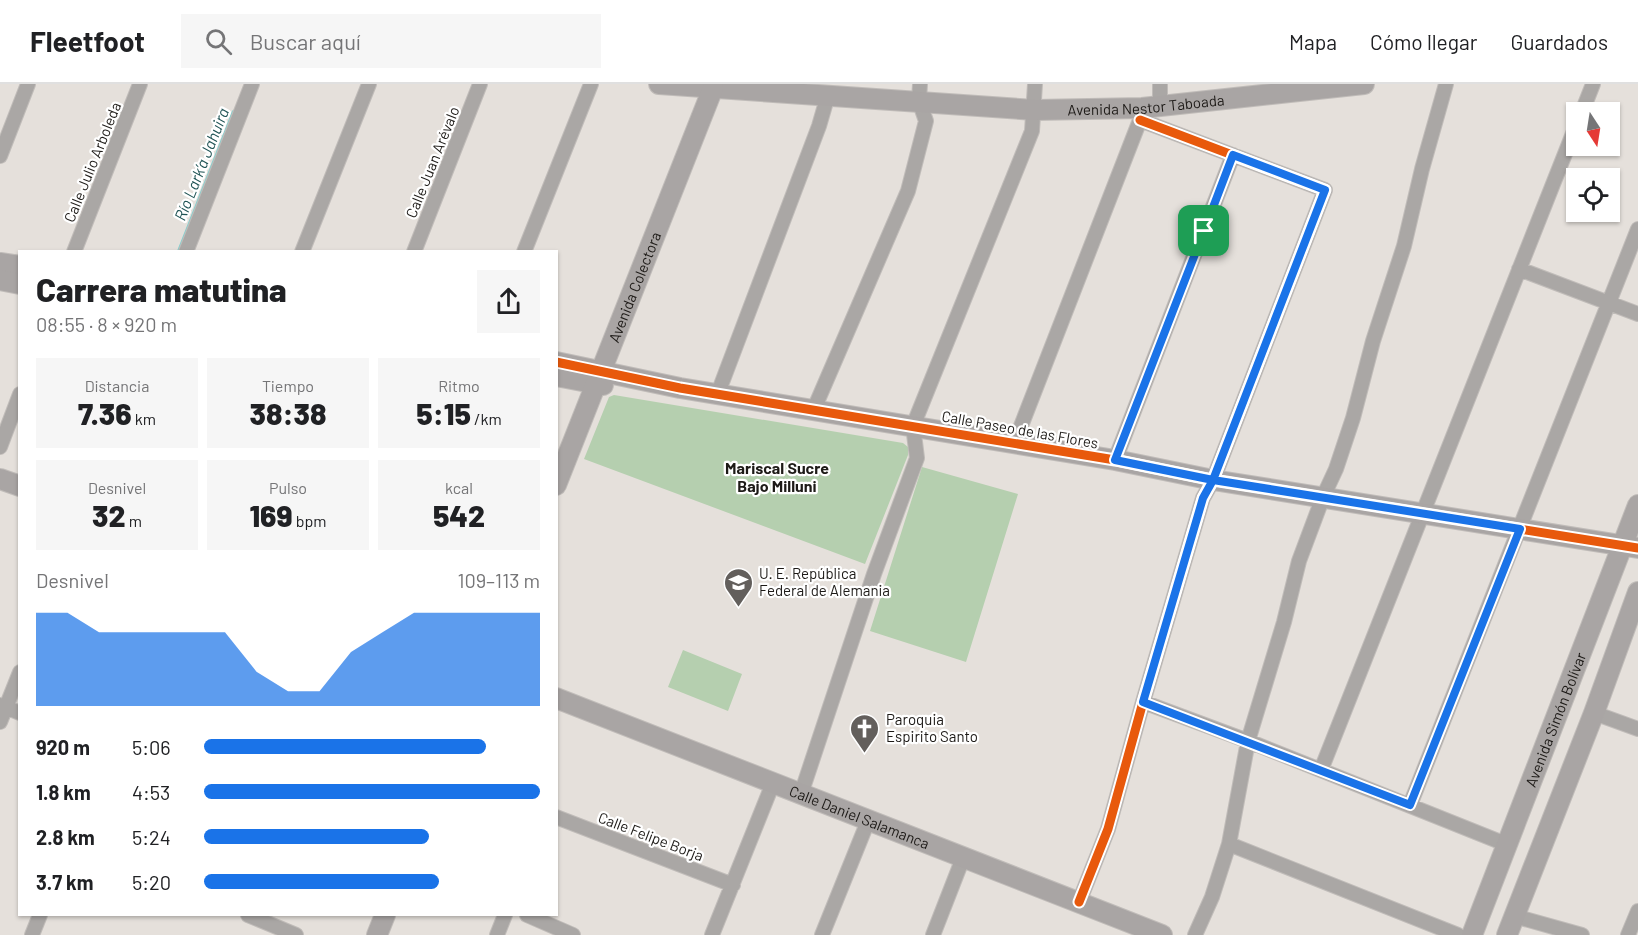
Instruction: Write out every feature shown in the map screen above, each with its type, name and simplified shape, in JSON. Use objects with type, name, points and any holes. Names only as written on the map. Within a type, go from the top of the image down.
[{"type":"street","points":[[0,156],[28,84]]},
{"type":"street","name":"Calle Julio Arboleda","points":[[75,250],[140,84]]},
{"type":"street","points":[[187,250],[252,84]]},
{"type":"street","points":[[303,250],[369,84]]},
{"type":"street","name":"Calle Juan Arévalo","points":[[415,250],[480,84]]},
{"type":"street","points":[[525,250],[591,84]]},
{"type":"street","name":"Avenida Nestor Taboada","points":[[659,84],[713,88],[790,88],[828,95],[919,93],[1035,110],[1148,112],[1364,84]]},
{"type":"street","points":[[801,794],[874,574],[917,458],[913,426],[1032,131],[1035,84]]},
{"type":"street","points":[[1014,444],[1160,84]]},
{"type":"street","points":[[1195,935],[1208,907],[1229,844],[1248,741],[1284,622],[1299,561],[1336,469],[1353,418],[1373,341],[1404,246],[1422,169],[1446,84]]},
{"type":"street","points":[[1586,102],[1593,84]]},
{"type":"street","name":"Avenida Colectora","points":[[558,480],[713,88]]},
{"type":"street","points":[[814,409],[908,191],[926,121],[919,93]]},
{"type":"street","points":[[718,393],[819,126],[828,95]]},
{"type":"street","points":[[1079,902],[1108,829],[1203,498],[1213,480],[1325,190],[1233,155],[1148,112]]},
{"type":"street","points":[[1321,770],[1566,152]]},
{"type":"street","points":[[1115,460],[1233,155]]},
{"type":"street","points":[[1410,805],[1638,229]]},
{"type":"street","points":[[0,263],[18,266]]},
{"type":"street","points":[[1520,269],[1638,314]]},
{"type":"street","points":[[0,280],[18,284]]},
{"type":"street","name":"Calle Paseo de las Flores","points":[[558,363],[598,379]]},
{"type":"street","name":"Calle Paseo de las Flores","points":[[558,376],[718,393],[1115,460],[1213,480],[1422,512],[1630,548]]},
{"type":"street","points":[[0,447],[18,399]]},
{"type":"street","points":[[0,478],[18,485]]},
{"type":"street","name":"Avenida Simón Bolívar","points":[[1473,935],[1630,548],[1638,505]]},
{"type":"street","points":[[1507,935],[1594,713],[1638,592]]},
{"type":"street","points":[[0,722],[3,706],[18,676]]},
{"type":"street","name":"Calle Daniel Salamanca","points":[[558,699],[1162,935]]},
{"type":"street","points":[[1143,702],[1248,741],[1508,845]]},
{"type":"street","points":[[3,706],[18,712]]},
{"type":"street","points":[[1594,713],[1638,729]]},
{"type":"street","points":[[712,935],[773,783]]},
{"type":"street","name":"Calle Felipe Borja","points":[[558,818],[733,885]]},
{"type":"street","points":[[822,935],[868,821]]},
{"type":"street","points":[[1229,844],[1458,935]]},
{"type":"street","points":[[933,935],[963,858]]},
{"type":"street","points":[[1628,935],[1638,911]]},
{"type":"street","points":[[32,935],[40,916]]},
{"type":"street","points":[[376,935],[385,916]]},
{"type":"street","points":[[497,935],[505,916]]},
{"type":"street","points":[[529,916],[573,935]]},
{"type":"street","points":[[1514,916],[1582,935]]},
{"type":"street","points":[[256,917],[296,935]]},
{"type":"green space","points":[[614,395],[903,443],[908,447],[908,455],[865,564],[584,459],[609,397]]},
{"type":"green space","points":[[922,467],[1018,494],[966,662],[870,631]]},
{"type":"green space","points":[[683,650],[742,674],[728,711],[668,687]]},
{"type":"waterway","name":"Río Lark’a Jahuira","points":[[180,250],[234,112]]},
{"type":"cycle path","points":[[1079,902],[1108,829],[1203,498],[1213,480],[1325,190],[1140,120]]},
{"type":"cycle path","points":[[558,362],[680,388],[1115,460],[1213,480],[1638,548]]},
{"type":"place","name":"U. E. República Federal de Alemania","points":[[738,608]]},
{"type":"place","name":"Paroquia Espirito Santo","points":[[865,754]]},
{"type":"district","name":"Mariscal Sucre Bajo Milluni","points":[[777,476]]},
{"type":"route","points":[[1204,231],[1115,460],[1213,480],[1203,498],[1143,702],[1410,805],[1520,529],[1213,480],[1325,190],[1233,155],[1204,231]]}]
